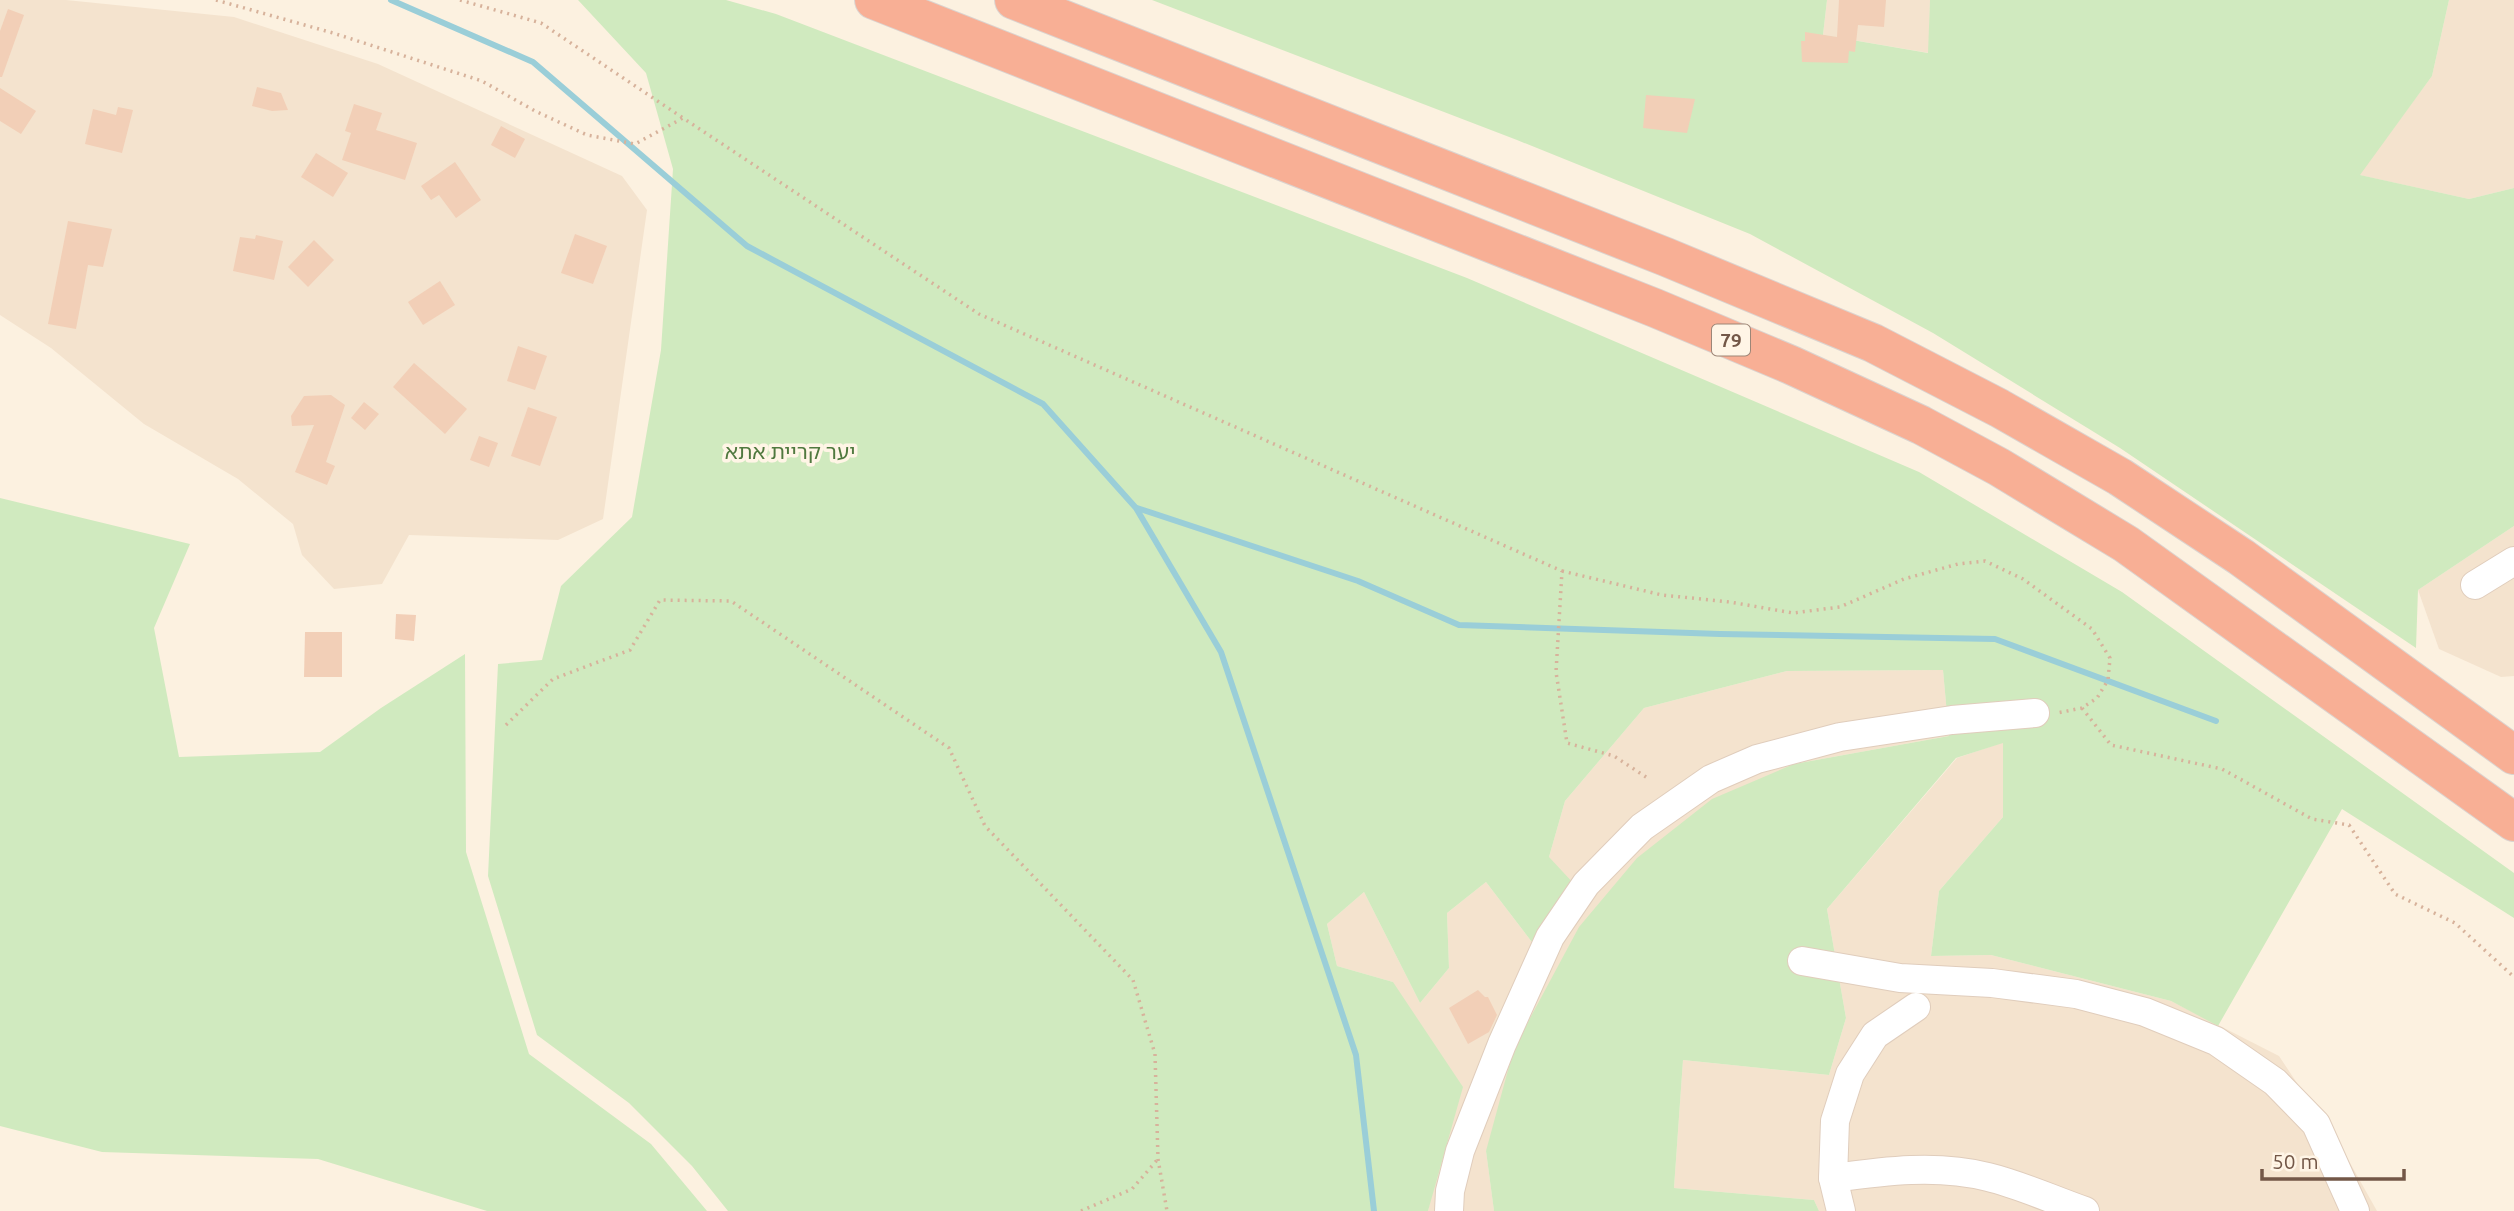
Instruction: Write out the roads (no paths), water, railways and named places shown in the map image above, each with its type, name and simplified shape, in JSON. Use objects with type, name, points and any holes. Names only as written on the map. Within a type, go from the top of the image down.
[{"type":"highway","name":"79","points":[[874,0],[1655,308],[1791,365],[1921,425],[2043,493],[2126,544],[2514,822]]},
{"type":"highway","name":"79","points":[[1014,0],[1677,261],[1873,343],[2000,408],[2120,477],[2241,557],[2514,755]]},
{"type":"street","points":[[2475,585],[2514,561]]},
{"type":"street","points":[[1448,1211],[1460,1151],[1550,937],[1586,884],[1642,827],[1711,779],[1757,759],[1840,737],[1952,720],[2035,713]]},
{"type":"street","points":[[1802,961],[1900,978],[1992,983],[2076,994],[2145,1012],[2216,1041],[2275,1082],[2316,1124],[2355,1211]]},
{"type":"street","points":[[1841,1211],[1833,1178],[1835,1121],[1850,1074],[1875,1035],[1916,1007]]},
{"type":"street","points":[[1833,1178],[1889,1170],[1976,1175],[2085,1211]]},
{"type":"waterway","points":[[391,0],[533,62],[747,246],[1043,404],[1136,508],[1221,652],[1356,1055],[1374,1211]]},
{"type":"waterway","points":[[1137,508],[1358,581],[1459,625],[1720,634],[1995,639],[2216,721]]},
{"type":"park label","name":"יער קריית אתא","points":[[790,452]]}]
